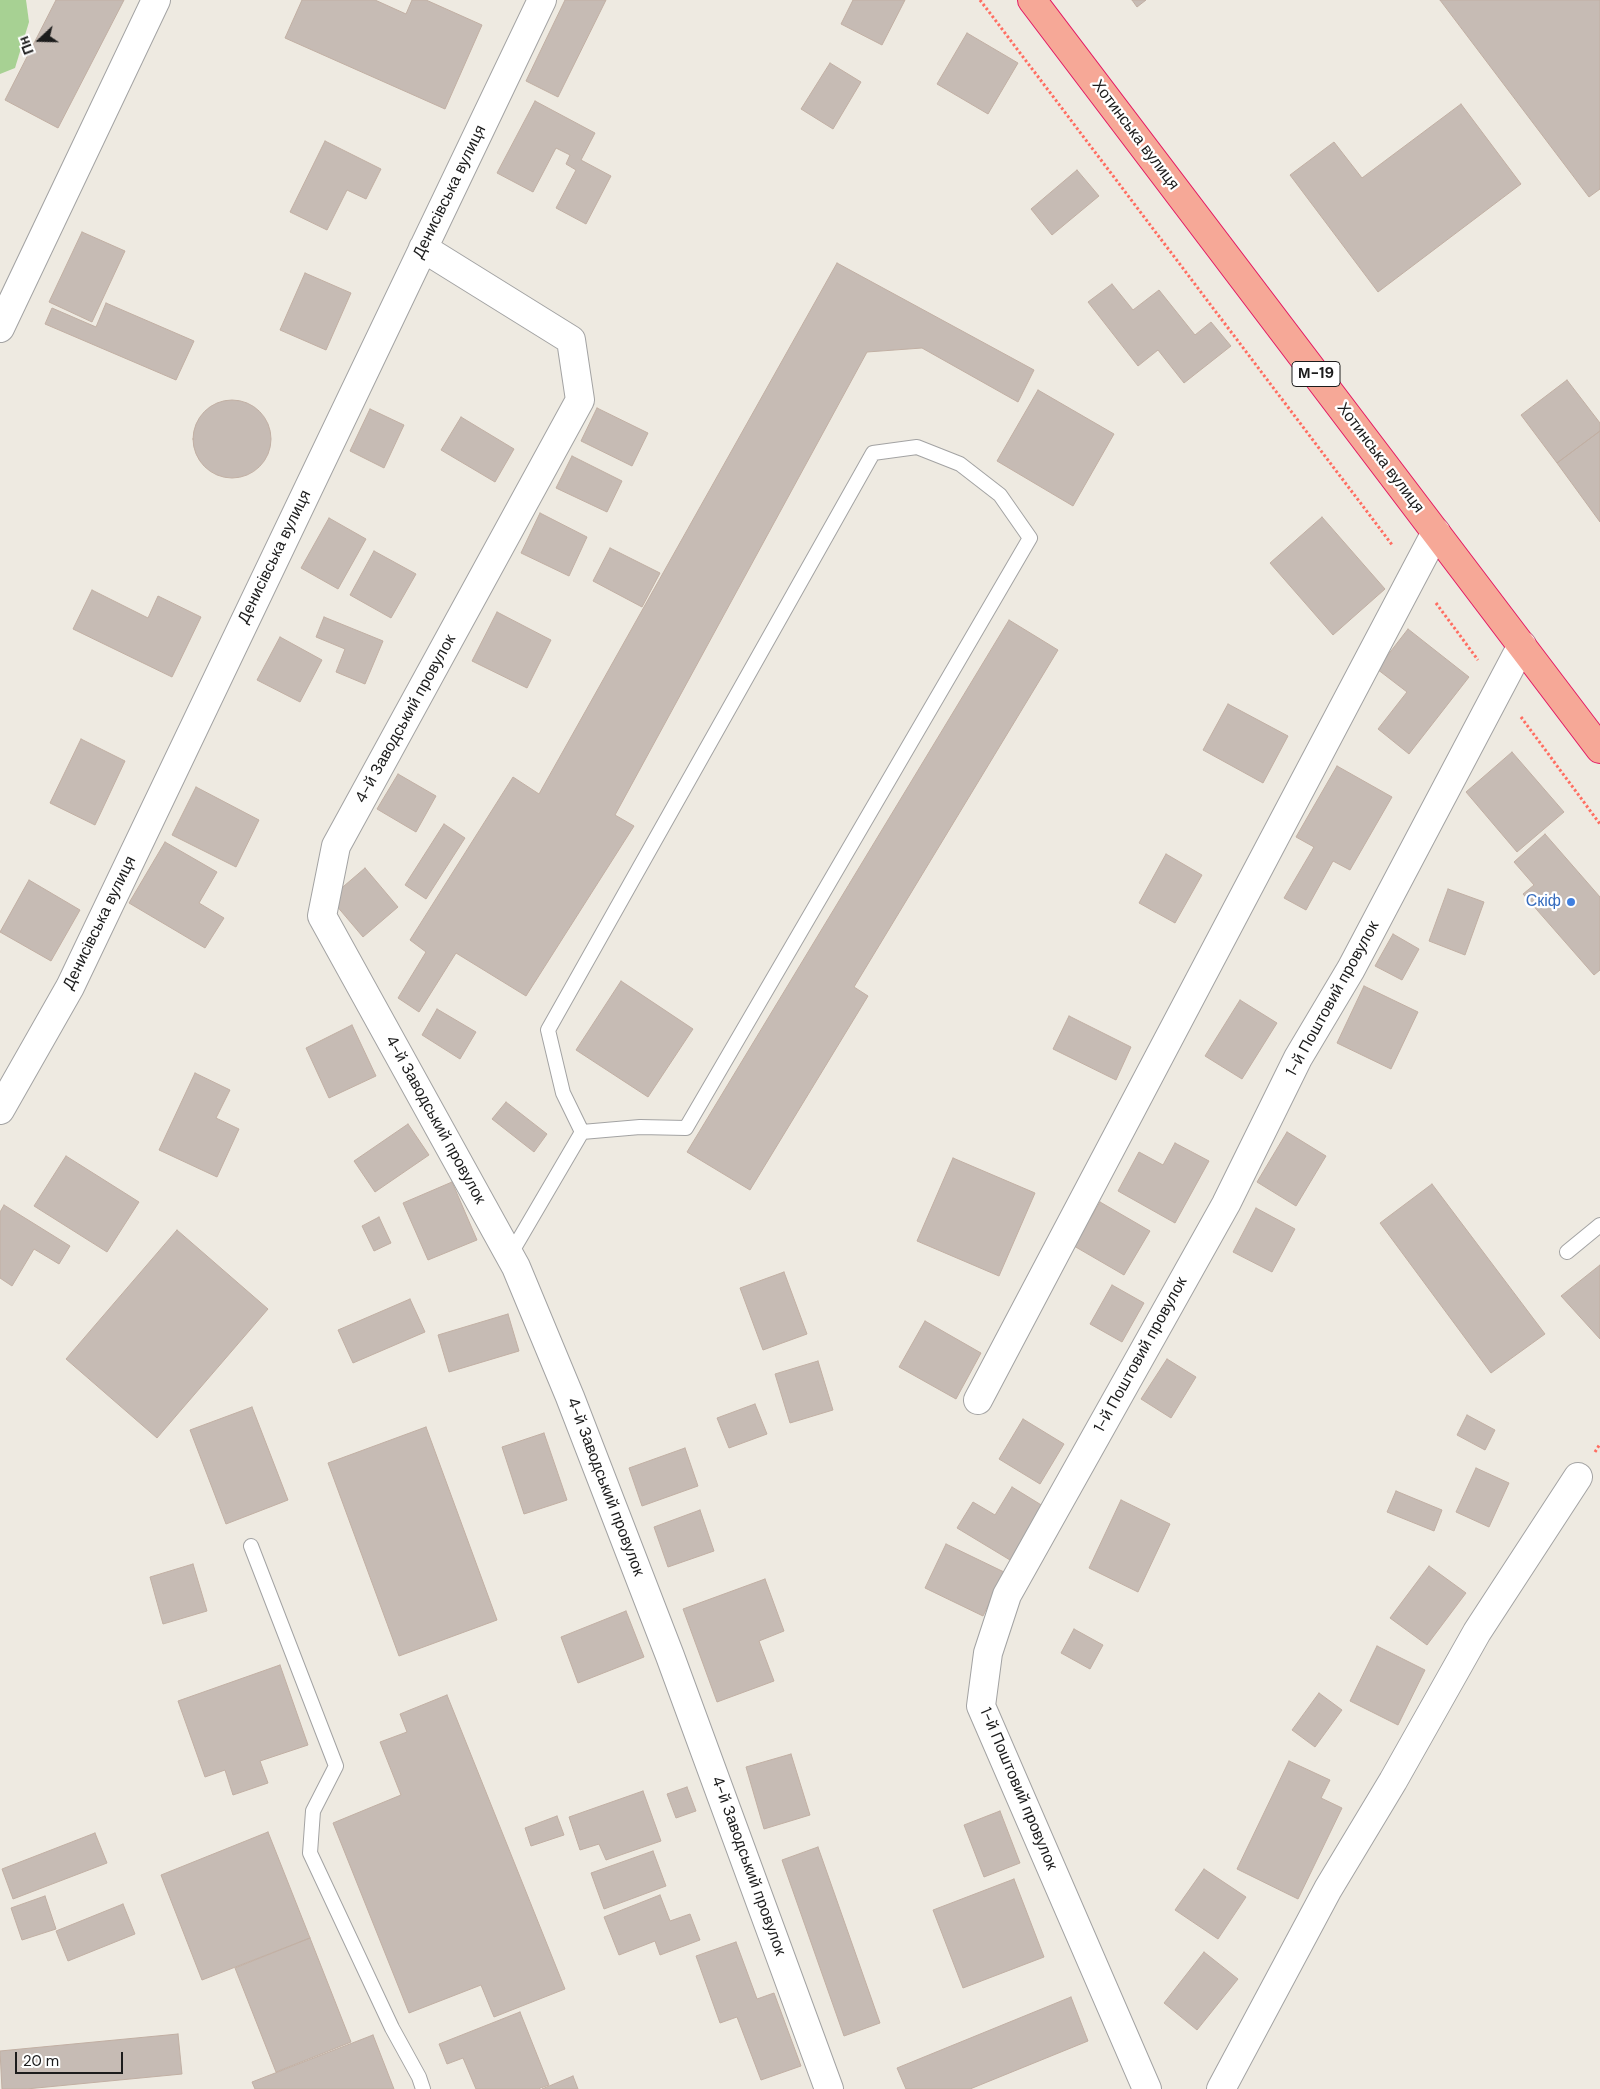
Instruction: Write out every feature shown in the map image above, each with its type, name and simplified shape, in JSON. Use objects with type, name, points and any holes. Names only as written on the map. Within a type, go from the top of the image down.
[{"type":"highway","name":"Хотинська вулиця","points":[[1032,0],[1600,749]]},
{"type":"street","points":[[0,328],[156,0]]},
{"type":"street","name":"Денисівська вулиця","points":[[0,1110],[70,987],[542,0]]},
{"type":"street","name":"4-й Заводський провулок","points":[[423,248],[571,340],[580,400],[336,846],[322,916],[510,1256],[570,1397],[670,1656],[829,2089]]},
{"type":"street","points":[[978,1400],[1436,532]]},
{"type":"street","name":"1-й Поштовий провулок","points":[[1147,2089],[981,1706],[988,1653],[1007,1595],[1226,1204],[1298,1058],[1351,969],[1522,645]]},
{"type":"street","points":[[1221,2089],[1328,1889],[1393,1781],[1477,1632],[1578,1477]]},
{"type":"lane","points":[[917,446],[960,464],[1000,495],[1030,538],[686,1128],[640,1127],[582,1132],[563,1093],[548,1030],[873,453],[917,446]]},
{"type":"lane","points":[[510,1256],[582,1132]]},
{"type":"lane","points":[[1567,1252],[1600,1225]]},
{"type":"lane","points":[[251,1546],[336,1766],[313,1811],[310,1853],[392,2028],[419,2077],[423,2089]]},
{"type":"path","points":[[980,0],[1414,574],[1600,824]]},
{"type":"green space","points":[[0,0],[26,0],[29,22],[15,68],[0,74]]},
{"type":"building","points":[[56,0],[124,0],[58,128],[5,100]]},
{"type":"building","points":[[302,0],[375,0],[406,14],[412,0],[426,0],[482,25],[445,109],[285,38]]},
{"type":"building","points":[[565,0],[606,0],[558,97],[526,81]]},
{"type":"building","points":[[853,0],[905,0],[882,45],[841,24]]},
{"type":"building","points":[[1132,0],[1146,0],[1137,7]]},
{"type":"building","points":[[1440,0],[1600,0],[1600,189],[1589,197]]},
{"type":"building","points":[[967,33],[1018,63],[988,114],[937,84]]},
{"type":"building","points":[[830,63],[861,82],[833,129],[801,109]]},
{"type":"building","points":[[535,101],[595,133],[581,160],[611,176],[586,224],[556,208],[576,170],[566,164],[570,155],[556,148],[533,192],[497,173]]},
{"type":"building","points":[[1461,104],[1521,184],[1378,292],[1290,175],[1334,142],[1362,178]]},
{"type":"building","points":[[325,141],[381,169],[366,199],[347,190],[327,230],[290,212]]},
{"type":"building","points":[[1077,170],[1099,196],[1052,235],[1031,209]]},
{"type":"building","points":[[82,232],[125,251],[92,322],[49,302]]},
{"type":"building","points":[[837,263],[1034,370],[1018,402],[922,348],[867,352],[615,815],[634,826],[526,996],[456,953],[419,1012],[398,998],[426,952],[410,940],[513,777],[539,794]]},
{"type":"building","points":[[305,273],[351,293],[326,350],[280,330]]},
{"type":"building","points":[[1112,284],[1133,310],[1159,290],[1195,335],[1211,322],[1231,346],[1184,383],[1158,350],[1138,366],[1088,302]]},
{"type":"building","points":[[106,303],[194,341],[176,380],[45,324],[52,308],[96,327]]},
{"type":"building","points":[[1567,380],[1600,423],[1600,431],[1557,463],[1521,415]]},
{"type":"building","points":[[1038,390],[1114,434],[1073,506],[997,461]]},
{"type":"building","points":[[232,400],[247,403],[259,412],[268,424],[271,439],[268,454],[259,466],[247,475],[232,478],[217,475],[205,466],[196,454],[193,439],[196,424],[205,412],[217,403]]},
{"type":"building","points":[[597,408],[648,433],[632,466],[581,441]]},
{"type":"building","points":[[370,409],[404,425],[384,468],[350,451]]},
{"type":"building","points":[[461,417],[514,449],[495,482],[441,450]]},
{"type":"building","points":[[1600,431],[1600,522],[1557,463]]},
{"type":"building","points":[[572,456],[622,481],[607,512],[556,488]]},
{"type":"building","points":[[540,513],[587,537],[569,576],[521,553]]},
{"type":"building","points":[[1322,517],[1385,589],[1333,635],[1270,563]]},
{"type":"building","points":[[329,518],[366,539],[338,589],[301,568]]},
{"type":"building","points":[[610,548],[660,573],[642,607],[593,581]]},
{"type":"building","points":[[374,551],[416,574],[391,618],[350,595]]},
{"type":"building","points":[[92,590],[148,618],[158,596],[201,617],[172,677],[73,629]]},
{"type":"building","points":[[497,612],[551,640],[527,688],[472,661]]},
{"type":"building","points":[[324,617],[383,641],[365,684],[336,672],[345,649],[316,637]]},
{"type":"building","points":[[1009,620],[1058,650],[854,987],[868,996],[750,1190],[687,1152]]},
{"type":"building","points":[[1408,629],[1469,677],[1409,754],[1378,729],[1407,692],[1377,669]]},
{"type":"building","points":[[280,637],[322,660],[300,702],[257,680]]},
{"type":"building","points":[[1228,704],[1288,736],[1263,783],[1203,750]]},
{"type":"building","points":[[81,739],[125,761],[95,825],[50,803]]},
{"type":"building","points":[[1512,752],[1564,812],[1517,852],[1466,792]]},
{"type":"building","points":[[1337,766],[1392,797],[1350,870],[1333,861],[1306,910],[1284,898],[1314,847],[1296,837]]},
{"type":"building","points":[[398,774],[436,796],[416,832],[377,809]]},
{"type":"building","points":[[196,787],[259,820],[236,867],[172,835]]},
{"type":"building","points":[[444,824],[465,838],[426,899],[405,885]]},
{"type":"building","points":[[1545,834],[1600,897],[1600,970],[1594,975],[1523,894],[1534,885],[1514,862]]},
{"type":"building","points":[[165,842],[217,872],[199,903],[224,918],[205,948],[129,903]]},
{"type":"building","points":[[1166,854],[1202,875],[1175,923],[1139,903]]},
{"type":"building","points":[[365,868],[398,907],[363,937],[330,898]]},
{"type":"building","points":[[29,880],[80,910],[51,961],[0,932]]},
{"type":"building","points":[[1448,889],[1484,902],[1465,955],[1429,941]]},
{"type":"building","points":[[1393,934],[1419,949],[1402,980],[1375,966]]},
{"type":"building","points":[[621,981],[693,1029],[648,1097],[576,1050]]},
{"type":"building","points":[[1364,986],[1418,1012],[1391,1069],[1337,1043]]},
{"type":"building","points":[[1240,1000],[1277,1023],[1242,1079],[1205,1056]]},
{"type":"building","points":[[437,1009],[476,1032],[460,1059],[422,1035]]},
{"type":"building","points":[[1069,1016],[1131,1047],[1116,1080],[1053,1049]]},
{"type":"building","points":[[352,1025],[376,1076],[329,1098],[306,1048]]},
{"type":"building","points":[[195,1073],[230,1090],[216,1118],[239,1129],[217,1177],[159,1150]]},
{"type":"building","points":[[506,1102],[547,1134],[534,1152],[492,1119]]},
{"type":"building","points":[[408,1124],[429,1155],[375,1192],[354,1161]]},
{"type":"building","points":[[1287,1132],[1326,1156],[1296,1206],[1257,1182]]},
{"type":"building","points":[[1175,1143],[1209,1161],[1175,1223],[1118,1191],[1139,1152],[1163,1165]]},
{"type":"building","points":[[66,1156],[139,1202],[107,1252],[34,1206]]},
{"type":"building","points":[[953,1158],[1035,1193],[999,1276],[917,1241]]},
{"type":"building","points":[[452,1182],[477,1240],[428,1260],[403,1203]]},
{"type":"building","points":[[1432,1184],[1545,1334],[1491,1373],[1380,1223]]},
{"type":"building","points":[[1100,1202],[1150,1231],[1124,1275],[1074,1246]]},
{"type":"building","points":[[4,1205],[70,1246],[59,1264],[34,1249],[12,1286],[0,1278],[0,1212]]},
{"type":"building","points":[[1256,1208],[1295,1229],[1272,1272],[1233,1252]]},
{"type":"building","points":[[379,1217],[391,1243],[374,1251],[362,1226]]},
{"type":"building","points":[[177,1230],[268,1309],[157,1438],[66,1359]]},
{"type":"building","points":[[1600,1265],[1600,1339],[1561,1296]]},
{"type":"building","points":[[784,1272],[807,1334],[763,1350],[740,1288]]},
{"type":"building","points":[[1112,1285],[1144,1303],[1122,1342],[1090,1324]]},
{"type":"building","points":[[410,1299],[425,1332],[353,1363],[338,1330]]},
{"type":"building","points":[[508,1314],[519,1351],[449,1372],[438,1335]]},
{"type":"building","points":[[925,1321],[981,1353],[956,1399],[899,1367]]},
{"type":"building","points":[[1167,1359],[1196,1377],[1171,1418],[1141,1399]]},
{"type":"building","points":[[818,1361],[833,1410],[790,1423],[775,1374]]},
{"type":"building","points":[[755,1404],[767,1434],[729,1448],[717,1418]]},
{"type":"building","points":[[252,1407],[288,1500],[226,1524],[190,1430]]},
{"type":"building","points":[[1467,1415],[1495,1430],[1485,1450],[1457,1435]]},
{"type":"building","points":[[1023,1419],[1064,1444],[1040,1484],[999,1459]]},
{"type":"building","points":[[426,1427],[497,1620],[399,1656],[328,1463]]},
{"type":"building","points":[[544,1433],[567,1500],[524,1514],[502,1447]]},
{"type":"building","points":[[685,1448],[698,1486],[642,1506],[629,1468]]},
{"type":"building","points":[[1476,1468],[1509,1483],[1489,1527],[1456,1512]]},
{"type":"building","points":[[1012,1487],[1043,1506],[1010,1560],[957,1528],[973,1502],[995,1515]]},
{"type":"building","points":[[1396,1491],[1442,1510],[1434,1531],[1387,1512]]},
{"type":"building","points":[[1121,1500],[1170,1524],[1138,1592],[1089,1568]]},
{"type":"building","points":[[700,1510],[714,1551],[668,1567],[654,1527]]},
{"type":"building","points":[[946,1544],[1004,1572],[983,1616],[925,1588]]},
{"type":"building","points":[[193,1564],[207,1611],[163,1624],[150,1577]]},
{"type":"building","points":[[1429,1566],[1466,1593],[1427,1645],[1390,1618]]},
{"type":"building","points":[[765,1579],[784,1631],[759,1641],[774,1681],[717,1702],[683,1609]]},
{"type":"building","points":[[626,1611],[644,1657],[578,1683],[561,1637]]},
{"type":"building","points":[[1074,1629],[1103,1645],[1090,1669],[1061,1653]]},
{"type":"building","points":[[1377,1646],[1425,1670],[1398,1725],[1350,1701]]},
{"type":"building","points":[[280,1665],[308,1745],[260,1761],[268,1783],[233,1795],[225,1770],[205,1777],[178,1701]]},
{"type":"building","points":[[1319,1693],[1342,1710],[1315,1747],[1292,1730]]},
{"type":"building","points":[[447,1695],[565,1989],[494,2017],[481,1985],[409,2013],[333,1823],[401,1795],[380,1742],[407,1732],[400,1714]]},
{"type":"building","points":[[791,1754],[810,1815],[764,1829],[746,1767]]},
{"type":"building","points":[[1289,1761],[1330,1780],[1321,1798],[1342,1808],[1298,1899],[1237,1869]]},
{"type":"building","points":[[687,1787],[696,1811],[676,1818],[667,1794]]},
{"type":"building","points":[[643,1791],[661,1841],[606,1860],[599,1844],[580,1850],[569,1817]]},
{"type":"building","points":[[1000,1811],[1020,1863],[984,1877],[964,1825]]},
{"type":"building","points":[[557,1816],[564,1835],[531,1846],[525,1828]]},
{"type":"building","points":[[268,1832],[310,1938],[202,1980],[161,1875]]},
{"type":"building","points":[[95,1833],[107,1863],[13,1899],[2,1869]]},
{"type":"building","points":[[818,1847],[880,2023],[844,2036],[782,1860]]},
{"type":"building","points":[[653,1851],[666,1886],[604,1909],[591,1873]]},
{"type":"building","points":[[1204,1869],[1246,1897],[1218,1939],[1175,1910]]},
{"type":"building","points":[[1014,1879],[1044,1957],[963,1988],[933,1910]]},
{"type":"building","points":[[660,1895],[670,1921],[690,1914],[700,1940],[660,1955],[655,1941],[619,1955],[604,1917]]},
{"type":"building","points":[[45,1896],[56,1929],[22,1940],[11,1908]]},
{"type":"building","points":[[123,1904],[135,1934],[68,1961],[56,1931]]},
{"type":"building","points":[[310,1938],[351,2042],[276,2072],[235,1968]]},
{"type":"building","points":[[736,1942],[757,1999],[774,1993],[801,2066],[761,2080],[737,2017],[720,2023],[696,1956]]},
{"type":"building","points":[[1204,1952],[1238,1979],[1197,2030],[1164,2003]]},
{"type":"building","points":[[1071,1997],[1088,2041],[970,2089],[906,2089],[897,2068]]},
{"type":"building","points":[[520,2012],[549,2085],[538,2089],[476,2089],[463,2058],[447,2064],[439,2044]]},
{"type":"building","points":[[178,2034],[182,2074],[26,2089],[2,2089],[0,2051]]},
{"type":"building","points":[[373,2035],[394,2089],[255,2089],[252,2082]]},
{"type":"building","points":[[573,2076],[578,2089],[542,2089]]},
{"type":"place","name":"Скіф","points":[[1571,902]]}]
